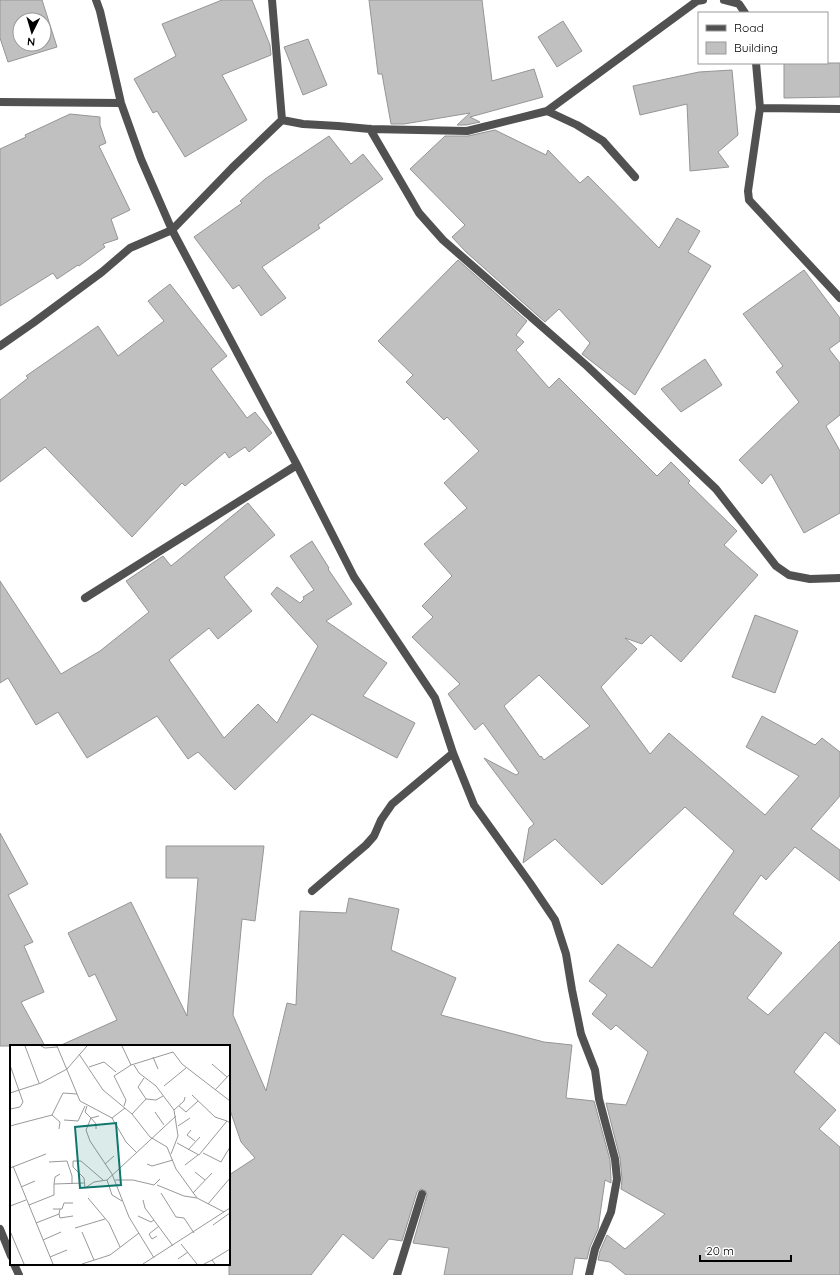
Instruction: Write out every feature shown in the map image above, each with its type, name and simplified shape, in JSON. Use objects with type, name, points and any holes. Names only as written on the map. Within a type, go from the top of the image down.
[{"type":"street","points":[[96,0],[100,11],[121,103],[141,159],[172,230],[297,465],[354,577],[435,698],[453,753],[474,805],[555,920],[566,954],[580,1034],[594,1070],[599,1099],[615,1159],[617,1179],[611,1212],[595,1249],[589,1275]]},
{"type":"street","points":[[272,0],[282,120]]},
{"type":"street","points":[[282,120],[303,124],[370,129],[468,131],[547,111],[697,1],[703,0]]},
{"type":"street","points":[[724,0],[739,4],[744,12]]},
{"type":"street","points":[[756,64],[760,108],[748,191],[749,200],[840,298]]},
{"type":"street","points":[[0,102],[121,103]]},
{"type":"street","points":[[760,108],[840,109]]},
{"type":"street","points":[[547,111],[577,125],[603,141],[635,177]]},
{"type":"street","points":[[0,346],[102,272],[130,248],[172,230],[232,168],[282,120]]},
{"type":"street","points":[[370,129],[419,213],[443,240],[587,366],[716,489],[776,566],[789,575],[810,580],[840,578]]},
{"type":"street","points":[[85,598],[297,465]]},
{"type":"street","points":[[312,891],[366,845],[374,836],[381,820],[392,804],[453,753]]},
{"type":"street","points":[[396,1275],[422,1194]]},
{"type":"street","points":[[0,1229],[10,1254]]},
{"type":"street","points":[[14,1265],[19,1275]]},
{"type":"building","points":[[0,0],[42,0],[46,12],[12,12],[12,52],[41,52],[8,62],[0,38]]},
{"type":"building","points":[[222,0],[252,0],[270,45],[271,55],[222,75],[247,120],[185,157],[157,111],[153,113],[134,79],[176,56],[162,24]]},
{"type":"building","points":[[369,0],[482,0],[492,81],[534,69],[543,97],[470,117],[480,122],[466,125],[457,125],[470,113],[404,124],[391,124],[382,74],[378,74]]},
{"type":"building","points":[[563,21],[582,51],[557,67],[538,37]]},
{"type":"building","points":[[52,31],[57,47],[52,49]]},
{"type":"building","points":[[308,39],[327,85],[303,95],[284,47]]},
{"type":"building","points":[[840,63],[840,97],[784,98],[784,64]]},
{"type":"building","points":[[732,70],[738,135],[718,152],[729,167],[690,171],[687,104],[640,115],[633,86],[699,72]]},
{"type":"building","points":[[70,114],[100,117],[100,125],[106,143],[99,146],[130,210],[111,219],[118,239],[103,244],[105,247],[79,266],[78,265],[57,279],[53,273],[0,306],[0,149],[26,137],[25,135]]},
{"type":"building","points":[[495,130],[546,155],[548,150],[580,183],[588,176],[659,248],[677,218],[700,231],[688,252],[711,266],[635,395],[582,354],[590,343],[559,309],[545,322],[466,252],[452,237],[465,225],[410,169],[445,136],[468,136]]},
{"type":"building","points":[[329,136],[351,164],[363,154],[383,179],[318,225],[320,228],[262,267],[286,298],[261,316],[239,285],[233,289],[194,237],[242,203],[240,201],[265,179]]},
{"type":"building","points":[[458,260],[527,321],[516,335],[524,342],[516,350],[549,388],[559,378],[657,476],[671,462],[690,481],[688,483],[737,531],[724,545],[758,575],[681,662],[651,635],[642,644],[625,638],[637,649],[601,687],[650,754],[669,733],[765,815],[799,776],[746,747],[762,716],[815,745],[822,738],[840,752],[840,796],[811,829],[840,850],[840,881],[795,847],[766,880],[761,875],[733,914],[782,953],[747,998],[768,1015],[840,941],[840,1045],[825,1032],[794,1072],[836,1110],[819,1129],[840,1147],[840,1275],[626,1275],[610,1262],[598,1260],[607,1235],[625,1249],[665,1214],[621,1189],[622,1179],[620,1158],[606,1103],[626,1105],[648,1052],[616,1025],[611,1030],[592,1014],[607,995],[589,981],[618,944],[652,968],[734,851],[685,807],[602,885],[555,839],[523,863],[529,828],[534,824],[484,758],[516,775],[519,773],[483,723],[475,730],[448,694],[460,684],[412,637],[433,617],[422,606],[452,576],[424,544],[467,508],[444,483],[479,451],[447,417],[444,420],[406,382],[413,375],[378,341]],"holes":[[[539,675],[590,726],[544,760],[541,756],[540,757],[504,706]]]},
{"type":"building","points":[[804,270],[840,318],[840,341],[829,349],[840,363],[840,415],[826,426],[840,451],[840,513],[804,533],[771,474],[762,484],[739,460],[799,402],[776,372],[783,366],[743,314]]},
{"type":"building","points":[[170,284],[227,356],[211,369],[247,418],[255,412],[272,433],[249,452],[245,447],[229,458],[225,452],[185,486],[182,483],[132,537],[45,447],[0,482],[0,400],[28,378],[26,376],[98,326],[118,356],[164,321],[148,301]]},
{"type":"building","points":[[705,359],[722,385],[681,412],[661,389]]},
{"type":"building","points":[[248,503],[275,535],[224,577],[252,611],[218,639],[209,628],[169,660],[224,738],[258,704],[277,723],[318,646],[271,594],[277,587],[300,603],[304,599],[303,597],[314,590],[290,556],[312,541],[329,568],[328,569],[352,604],[326,621],[387,663],[363,696],[415,723],[397,758],[312,714],[235,790],[198,752],[188,759],[157,716],[87,758],[58,712],[36,725],[8,678],[0,683],[0,581],[61,674],[100,651],[149,612],[126,581],[163,556],[171,566]]},
{"type":"building","points":[[755,615],[798,631],[775,693],[732,677]]},
{"type":"building","points":[[0,833],[28,884],[8,895],[33,942],[24,946],[44,992],[21,1002],[44,1045],[0,1046]]},
{"type":"building","points":[[166,846],[264,846],[255,921],[242,919],[233,1015],[266,1091],[287,1003],[296,1005],[300,911],[346,913],[349,898],[399,909],[391,950],[456,978],[441,1015],[544,1042],[572,1045],[566,1098],[594,1101],[610,1160],[611,1183],[605,1180],[598,1229],[590,1247],[587,1259],[575,1258],[572,1275],[444,1275],[449,1248],[413,1243],[427,1195],[426,1191],[421,1189],[417,1192],[402,1241],[389,1239],[373,1259],[343,1234],[311,1275],[229,1275],[230,1174],[255,1158],[241,1142],[230,1110],[230,1045],[61,1045],[117,1020],[95,974],[89,977],[68,933],[131,902],[187,1016],[198,878],[166,878]]}]
